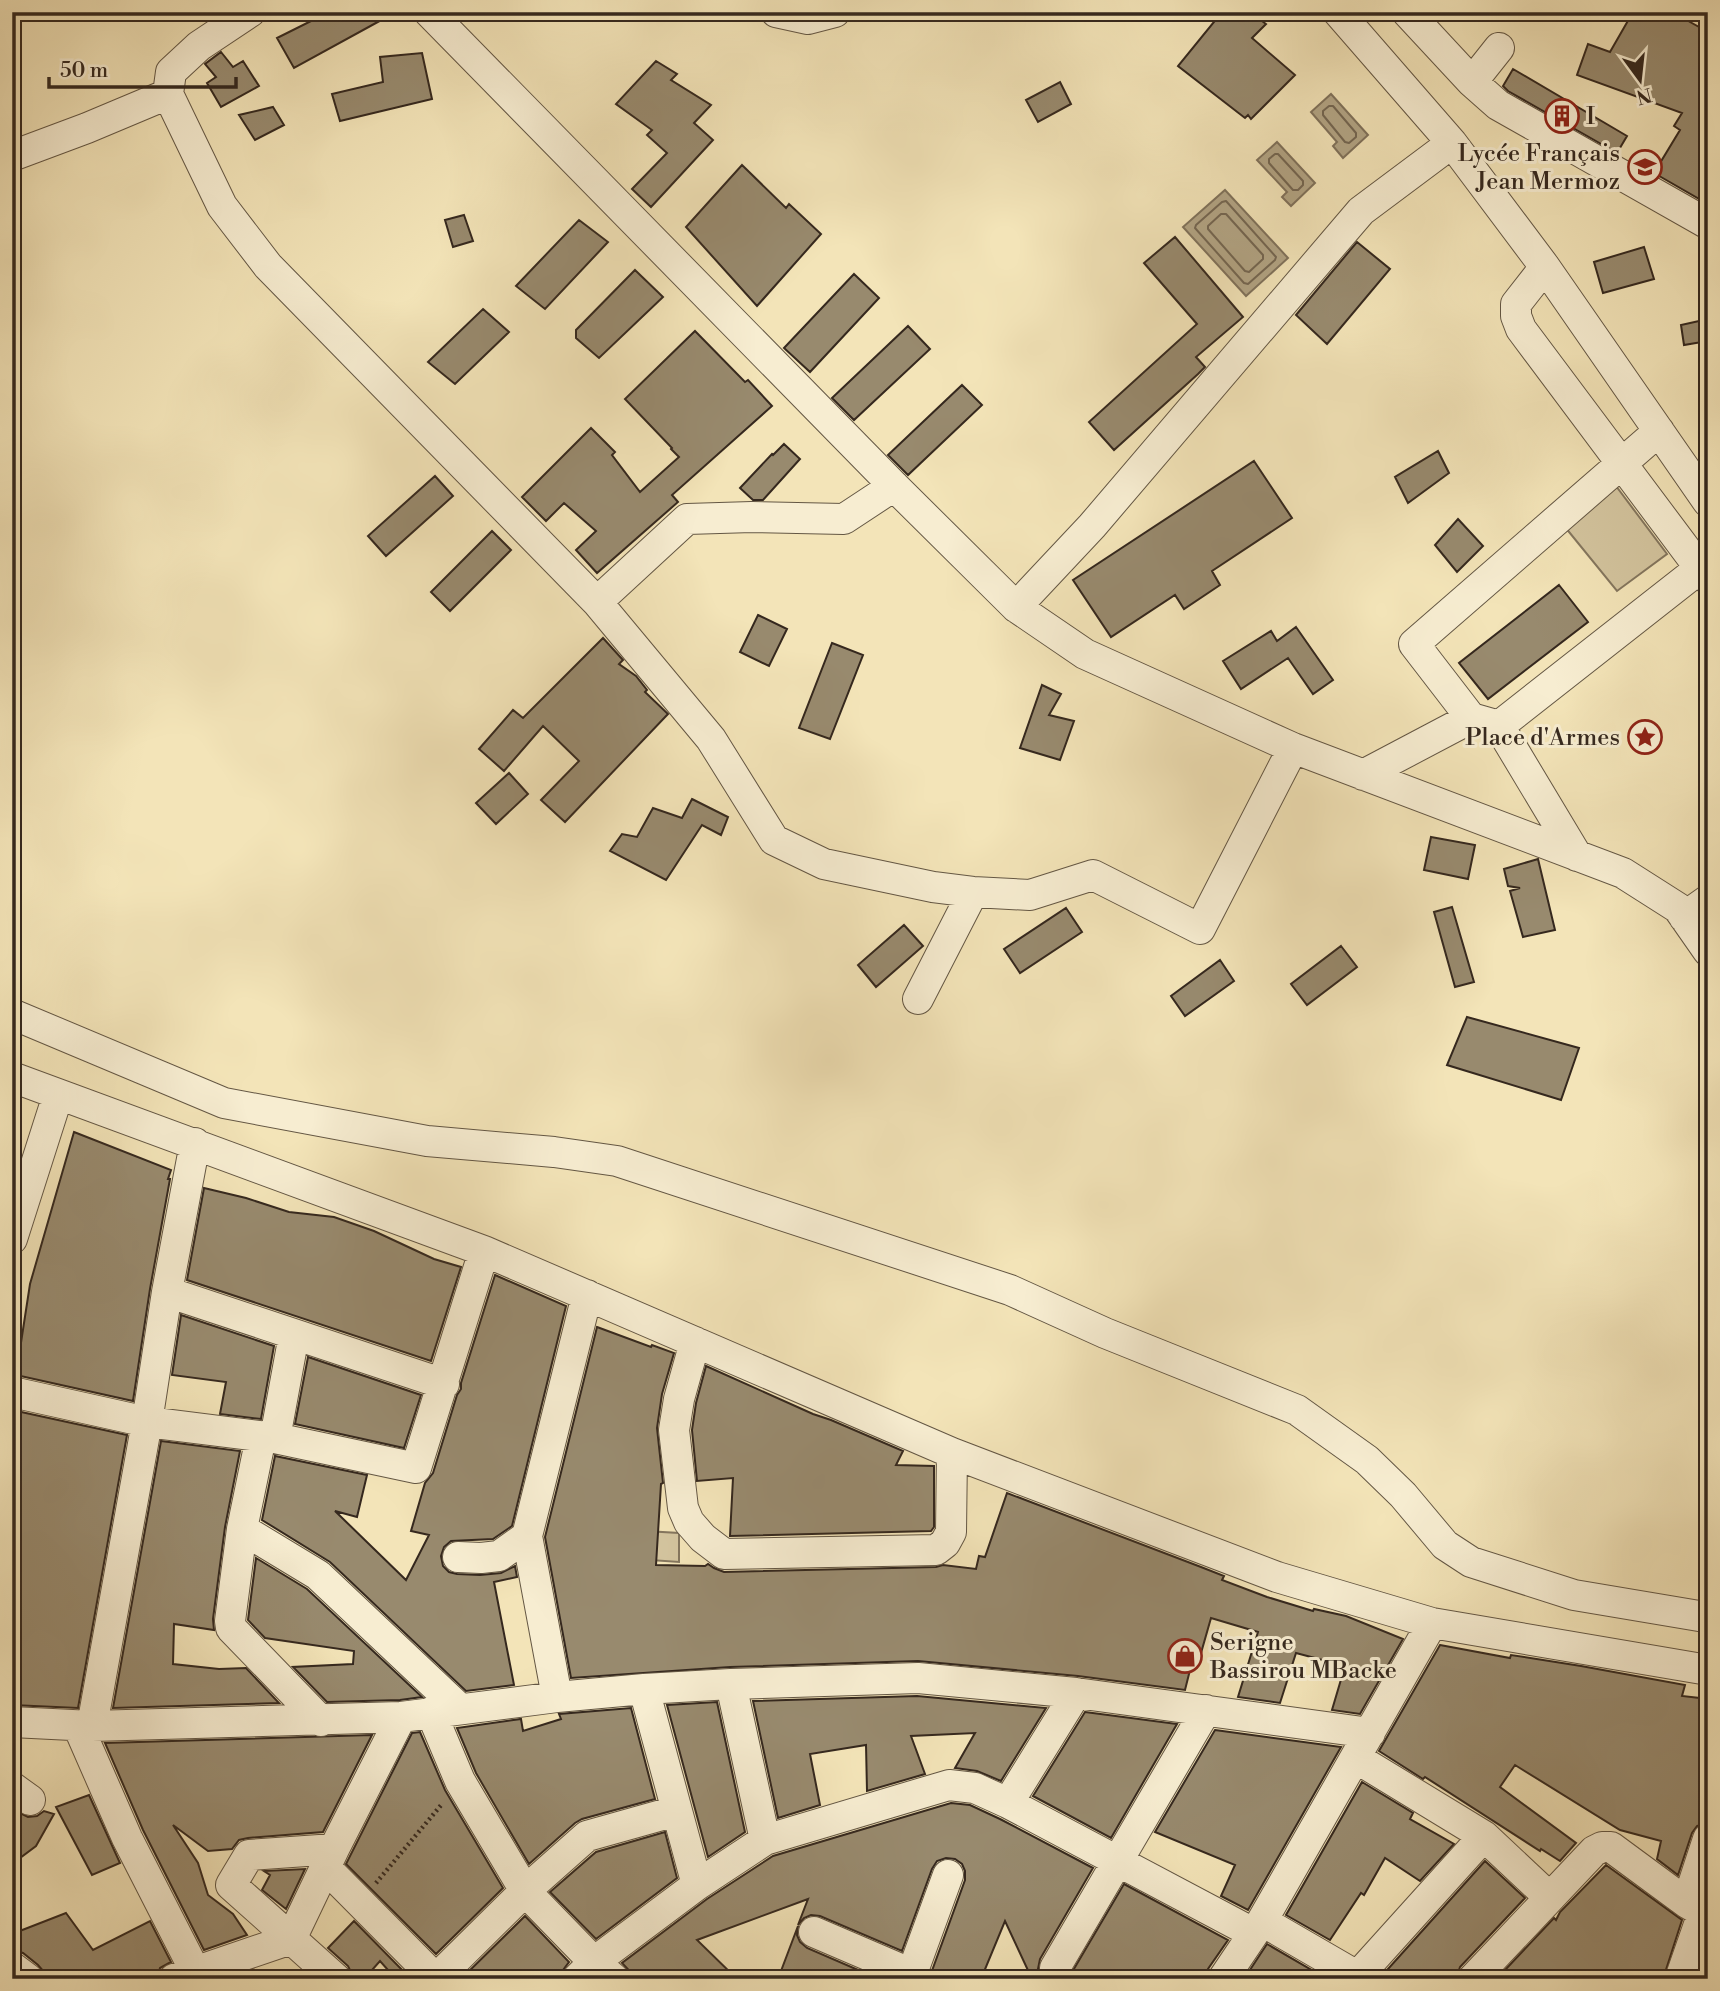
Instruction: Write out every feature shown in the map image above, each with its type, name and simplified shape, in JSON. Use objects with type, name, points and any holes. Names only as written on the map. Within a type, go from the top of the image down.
[{"type":"street","points":[[250,12],[199,46],[171,72],[168,94],[222,206],[268,266],[597,602],[711,738],[775,840],[824,864],[933,887],[973,892],[1030,895],[1093,875],[1200,929],[1293,748]]},
{"type":"street","points":[[429,12],[1016,607],[1085,654],[1293,748],[1623,873],[1678,908],[1696,908],[1708,951]]},
{"type":"street","points":[[776,12],[808,19],[835,12]]},
{"type":"street","points":[[1338,12],[1452,143],[1545,267],[1708,502]]},
{"type":"street","points":[[1407,12],[1472,82],[1498,105],[1708,224]]},
{"type":"street","points":[[1472,82],[1499,48]]},
{"type":"street","points":[[12,156],[168,94]]},
{"type":"street","points":[[1016,607],[1092,526],[1361,211],[1452,143]]},
{"type":"street","points":[[1500,726],[1705,570],[1521,329],[1516,316],[1516,304],[1545,267]]},
{"type":"street","points":[[1577,856],[1500,726],[1471,718],[1413,644],[1659,431]]},
{"type":"street","points":[[597,602],[687,519],[844,519],[894,486]]},
{"type":"street","points":[[1363,775],[1471,718]]},
{"type":"street","points":[[918,999],[973,892]]},
{"type":"street","points":[[12,1014],[224,1103],[426,1141],[554,1152],[617,1161],[1010,1290],[1105,1332],[1297,1410],[1367,1460],[1403,1495],[1445,1545],[1471,1562],[1574,1595],[1699,1616],[1708,1615]]},
{"type":"street","points":[[12,1077],[484,1251],[952,1453],[1277,1577],[1432,1623],[1708,1670]]},
{"type":"street","points":[[12,1239],[58,1095]]},
{"type":"street","points":[[195,1143],[167,1292],[147,1422],[85,1726],[127,1838],[185,1975],[291,1939],[401,1717]]},
{"type":"street","points":[[12,1392],[147,1422],[268,1437],[416,1468],[484,1251]]},
{"type":"street","points":[[167,1292],[444,1384]]},
{"type":"street","points":[[557,1697],[527,1536],[587,1295]]},
{"type":"street","points":[[294,1335],[242,1529],[230,1621],[231,1628],[321,1721]]},
{"type":"street","points":[[695,1342],[679,1399],[674,1430],[683,1508],[689,1522],[703,1538],[724,1554],[936,1550],[945,1543],[951,1532],[952,1453]]},
{"type":"street","points":[[242,1529],[318,1575],[446,1711],[460,1781],[526,1891],[595,1973],[697,1885],[765,1840],[949,1785],[975,1788],[1008,1803],[1117,1862],[1258,1927],[1356,1977],[1484,1836]]},
{"type":"street","points":[[458,1557],[499,1556],[527,1536]]},
{"type":"street","points":[[1223,1979],[1258,1927],[1432,1623]]},
{"type":"street","points":[[12,1722],[85,1726],[321,1721],[401,1717],[645,1689],[918,1678],[1076,1693],[1206,1710],[1363,1746],[1484,1836],[1549,1897]]},
{"type":"street","points":[[731,1684],[765,1840]]},
{"type":"street","points":[[645,1689],[697,1885]]},
{"type":"street","points":[[1008,1803],[1076,1693]]},
{"type":"street","points":[[1055,1968],[1206,1710]]},
{"type":"street","points":[[330,1858],[361,1903],[436,1979],[587,1836],[676,1811]]},
{"type":"street","points":[[1680,1979],[1699,1910],[1708,1839]]},
{"type":"street","points":[[1486,1976],[1549,1897],[1594,1850],[1602,1847],[1611,1847],[1699,1910]]},
{"type":"street","points":[[330,1858],[249,1855],[231,1885],[336,1979]]},
{"type":"street","points":[[814,1932],[911,1977],[948,1875]]},
{"type":"street","points":[[12,1967],[27,1979]]},
{"type":"path","points":[[361,1903],[460,1781]]},
{"type":"shaded area","points":[[1613,482],[1667,554],[1617,591],[1565,527]]},
{"type":"shaded area","points":[[611,1529],[679,1533],[679,1562],[607,1557]]},
{"type":"water","points":[[1331,94],[1368,135],[1343,158],[1333,146],[1337,142],[1311,112]]},
{"type":"water","points":[[1277,142],[1315,183],[1291,206],[1282,197],[1287,192],[1257,160]]},
{"type":"water","points":[[1225,190],[1288,258],[1246,296],[1183,227]]},
{"type":"building","points":[[329,12],[396,12],[294,68],[277,38]]},
{"type":"building","points":[[1222,12],[1250,12],[1266,24],[1252,38],[1295,75],[1251,119],[1248,115],[1245,118],[1178,66]]},
{"type":"building","points":[[1633,12],[1672,12],[1708,32],[1708,204],[1654,173],[1680,130],[1674,126],[1682,113],[1577,75],[1588,44],[1610,52]]},
{"type":"building","points":[[221,52],[233,67],[243,61],[259,86],[221,107],[207,83],[216,77],[205,64]]},
{"type":"building","points":[[422,53],[432,99],[340,121],[332,94],[383,82],[380,57]]},
{"type":"building","points":[[656,61],[677,74],[671,80],[711,105],[694,123],[713,140],[651,207],[632,189],[667,153],[647,135],[652,130],[616,104]]},
{"type":"building","name":"I","points":[[1513,69],[1627,136],[1617,153],[1508,91],[1503,86]]},
{"type":"building","points":[[1060,82],[1071,104],[1038,122],[1026,100]]},
{"type":"building","points":[[273,107],[284,125],[255,140],[239,115]]},
{"type":"building","points":[[742,165],[786,208],[789,204],[821,234],[757,306],[686,227]]},
{"type":"building","points":[[464,215],[473,241],[453,247],[445,220]]},
{"type":"building","points":[[579,220],[608,242],[545,309],[516,286]]},
{"type":"building","points":[[1175,237],[1243,317],[1196,357],[1205,367],[1114,450],[1089,422],[1197,324],[1144,263]]},
{"type":"building","points":[[1357,242],[1390,269],[1327,344],[1296,315]]},
{"type":"building","points":[[1644,247],[1654,279],[1603,293],[1594,262]]},
{"type":"building","points":[[635,270],[663,297],[599,358],[576,338],[576,330]]},
{"type":"building","points":[[854,274],[879,298],[810,372],[784,348]]},
{"type":"building","points":[[483,309],[509,332],[455,384],[428,362]]},
{"type":"building","points":[[1708,319],[1708,341],[1684,345],[1681,325]]},
{"type":"building","points":[[908,326],[930,349],[854,420],[832,398]]},
{"type":"building","points":[[695,331],[772,406],[672,495],[678,502],[597,573],[576,550],[596,531],[564,503],[546,521],[522,497],[591,428],[615,452],[612,455],[640,492],[679,457],[625,399]]},
{"type":"building","points":[[962,385],[982,405],[908,475],[888,455]]},
{"type":"building","points":[[784,444],[800,459],[763,500],[753,500],[740,488]]},
{"type":"building","points":[[1438,451],[1449,473],[1408,503],[1395,477]]},
{"type":"building","points":[[1254,461],[1292,518],[1212,571],[1220,585],[1184,609],[1175,595],[1111,637],[1073,580]]},
{"type":"building","points":[[435,476],[453,496],[386,556],[368,536]]},
{"type":"building","points":[[1458,519],[1483,546],[1457,572],[1435,545]]},
{"type":"building","points":[[492,531],[511,550],[450,611],[431,592]]},
{"type":"building","points":[[1559,585],[1588,622],[1488,699],[1459,663]]},
{"type":"building","points":[[758,615],[787,629],[769,666],[740,652]]},
{"type":"building","points":[[1296,627],[1333,680],[1313,694],[1288,658],[1241,689],[1223,661],[1271,631],[1277,641]]},
{"type":"building","points":[[603,638],[623,660],[619,664],[636,676],[647,690],[645,692],[668,714],[565,822],[541,800],[579,761],[543,726],[504,771],[479,749],[513,710],[523,718]]},
{"type":"building","points":[[832,643],[863,655],[830,739],[799,728]]},
{"type":"building","points":[[1042,685],[1061,694],[1049,715],[1074,721],[1060,760],[1020,748]]},
{"type":"building","points":[[509,773],[528,794],[496,824],[476,803]]},
{"type":"building","points":[[692,799],[728,817],[721,835],[702,825],[666,880],[610,851],[622,834],[637,837],[653,808],[682,818]]},
{"type":"building","points":[[1431,837],[1475,845],[1468,879],[1424,870]]},
{"type":"building","points":[[1538,859],[1555,930],[1523,937],[1510,891],[1520,888],[1508,886],[1504,869]]},
{"type":"building","points":[[1452,907],[1474,982],[1455,987],[1434,912]]},
{"type":"building","points":[[1066,908],[1082,932],[1020,973],[1004,949]]},
{"type":"building","points":[[904,925],[923,946],[876,987],[858,965]]},
{"type":"building","points":[[1341,946],[1357,967],[1307,1005],[1291,984]]},
{"type":"building","points":[[1220,960],[1234,981],[1185,1016],[1171,996]]},
{"type":"building","points":[[1467,1017],[1579,1048],[1561,1100],[1447,1065]]},
{"type":"building","points":[[74,1132],[171,1170],[133,1401],[16,1375],[30,1284]]},
{"type":"building","points":[[204,1188],[289,1212],[334,1217],[374,1231],[434,1259],[461,1267],[431,1361],[187,1280]]},
{"type":"building","points":[[495,1275],[566,1306],[512,1526],[493,1539],[451,1541],[444,1547],[441,1556],[443,1566],[449,1572],[457,1574],[501,1573],[515,1566],[517,1577],[494,1582],[514,1685],[466,1691],[330,1562],[262,1520],[275,1456],[367,1475],[357,1517],[335,1511],[406,1580],[429,1535],[411,1531],[425,1483],[433,1473],[461,1389]]},
{"type":"building","points":[[181,1315],[274,1346],[261,1419],[220,1414],[226,1382],[172,1375]]},
{"type":"building","points":[[597,1327],[674,1353],[662,1394],[657,1428],[663,1483],[656,1565],[708,1564],[724,1572],[943,1565],[976,1569],[979,1556],[985,1557],[1007,1493],[1224,1576],[1222,1580],[1267,1597],[1313,1611],[1314,1609],[1346,1616],[1403,1639],[1360,1714],[1332,1710],[1345,1666],[1296,1653],[1280,1703],[1238,1697],[1258,1632],[1211,1618],[1197,1667],[1191,1666],[1185,1690],[1078,1676],[918,1661],[730,1667],[571,1678],[545,1537]]},
{"type":"building","points":[[308,1357],[421,1395],[404,1448],[295,1424]]},
{"type":"building","points":[[706,1366],[903,1451],[896,1465],[934,1466],[934,1527],[931,1531],[730,1536],[733,1478],[697,1481],[692,1430]]},
{"type":"building","points":[[12,1410],[127,1435],[78,1708],[12,1705]]},
{"type":"building","points":[[161,1441],[240,1451],[225,1527],[213,1619],[214,1630],[174,1624],[173,1664],[219,1669],[246,1668],[279,1703],[113,1708]]},
{"type":"building","points":[[256,1558],[307,1589],[422,1697],[327,1702],[293,1667],[353,1664],[354,1651],[265,1638],[248,1620]]},
{"type":"building","points":[[1440,1645],[1685,1685],[1682,1696],[1708,1699],[1708,1822],[1697,1826],[1692,1833],[1678,1875],[1657,1859],[1661,1841],[1620,1830],[1515,1765],[1500,1787],[1576,1843],[1560,1861],[1379,1751]]},
{"type":"building","points":[[917,1696],[1046,1708],[1001,1781],[977,1771],[955,1768],[975,1733],[911,1736],[925,1774],[867,1791],[866,1745],[810,1754],[820,1805],[778,1818],[753,1701]]},
{"type":"building","points":[[717,1702],[745,1832],[708,1857],[667,1705]]},
{"type":"building","points":[[631,1708],[655,1799],[582,1819],[529,1864],[476,1773],[457,1728],[521,1719],[523,1731],[561,1719],[559,1714]]},
{"type":"building","points":[[1085,1712],[1177,1724],[1111,1838],[1033,1796]]},
{"type":"building","points":[[1215,1730],[1341,1747],[1248,1910],[1221,1896],[1235,1865],[1155,1832]]},
{"type":"building","points":[[420,1732],[445,1790],[503,1888],[436,1954],[346,1864],[412,1733]]},
{"type":"building","points":[[372,1735],[323,1832],[248,1838],[239,1840],[232,1849],[208,1851],[173,1825],[198,1863],[208,1895],[233,1914],[247,1935],[204,1950],[143,1830],[105,1743]]},
{"type":"building","points":[[1362,1782],[1413,1813],[1410,1819],[1454,1844],[1420,1881],[1385,1858],[1364,1895],[1361,1893],[1330,1940],[1286,1915]]},
{"type":"building","points":[[89,1795],[120,1863],[92,1875],[56,1807]]},
{"type":"building","points":[[951,1803],[970,1805],[1093,1868],[1040,1959],[1038,1969],[1042,1979],[1032,1979],[1005,1921],[981,1979],[929,1979],[965,1880],[962,1864],[955,1859],[946,1858],[937,1861],[932,1869],[902,1951],[820,1916],[811,1915],[798,1925],[808,1899],[697,1940],[737,1979],[637,1979],[622,1963],[707,1899],[773,1856]]},
{"type":"building","points":[[12,1809],[28,1817],[37,1816],[44,1811],[54,1814],[36,1846],[12,1864]]},
{"type":"building","points":[[665,1832],[677,1878],[596,1939],[550,1892],[596,1852]]},
{"type":"building","points":[[1485,1861],[1525,1898],[1460,1967],[1456,1979],[1379,1979]]},
{"type":"building","points":[[1606,1865],[1682,1920],[1663,1979],[1537,1979],[1505,1970],[1554,1918],[1556,1920],[1560,1912]]},
{"type":"building","points":[[305,1869],[286,1909],[262,1890],[270,1875],[264,1871]]},
{"type":"building","points":[[1124,1884],[1228,1940],[1208,1969],[1206,1979],[1068,1979]]},
{"type":"building","points":[[66,1913],[93,1950],[150,1921],[171,1962],[160,1968],[157,1979],[45,1979],[44,1972],[38,1965],[23,1953],[12,1950],[12,1934]]},
{"type":"building","points":[[525,1916],[569,1962],[560,1974],[560,1979],[461,1979]]},
{"type":"building","points":[[354,1921],[411,1979],[396,1979],[380,1961],[364,1979],[356,1979],[353,1976],[348,1966],[328,1948]]},
{"type":"building","points":[[798,1926],[797,1935],[807,1948],[879,1979],[778,1979]]},
{"type":"building","points":[[1267,1944],[1327,1979],[1244,1979]]},
{"type":"place","name":"I","points":[[1562,116]]},
{"type":"place","name":"Lycée Français Jean Mermoz","points":[[1645,167]]},
{"type":"place","name":"Place d'Armes","points":[[1645,737]]},
{"type":"place","name":"Serigne Bassirou MBacke","points":[[1185,1656]]}]
